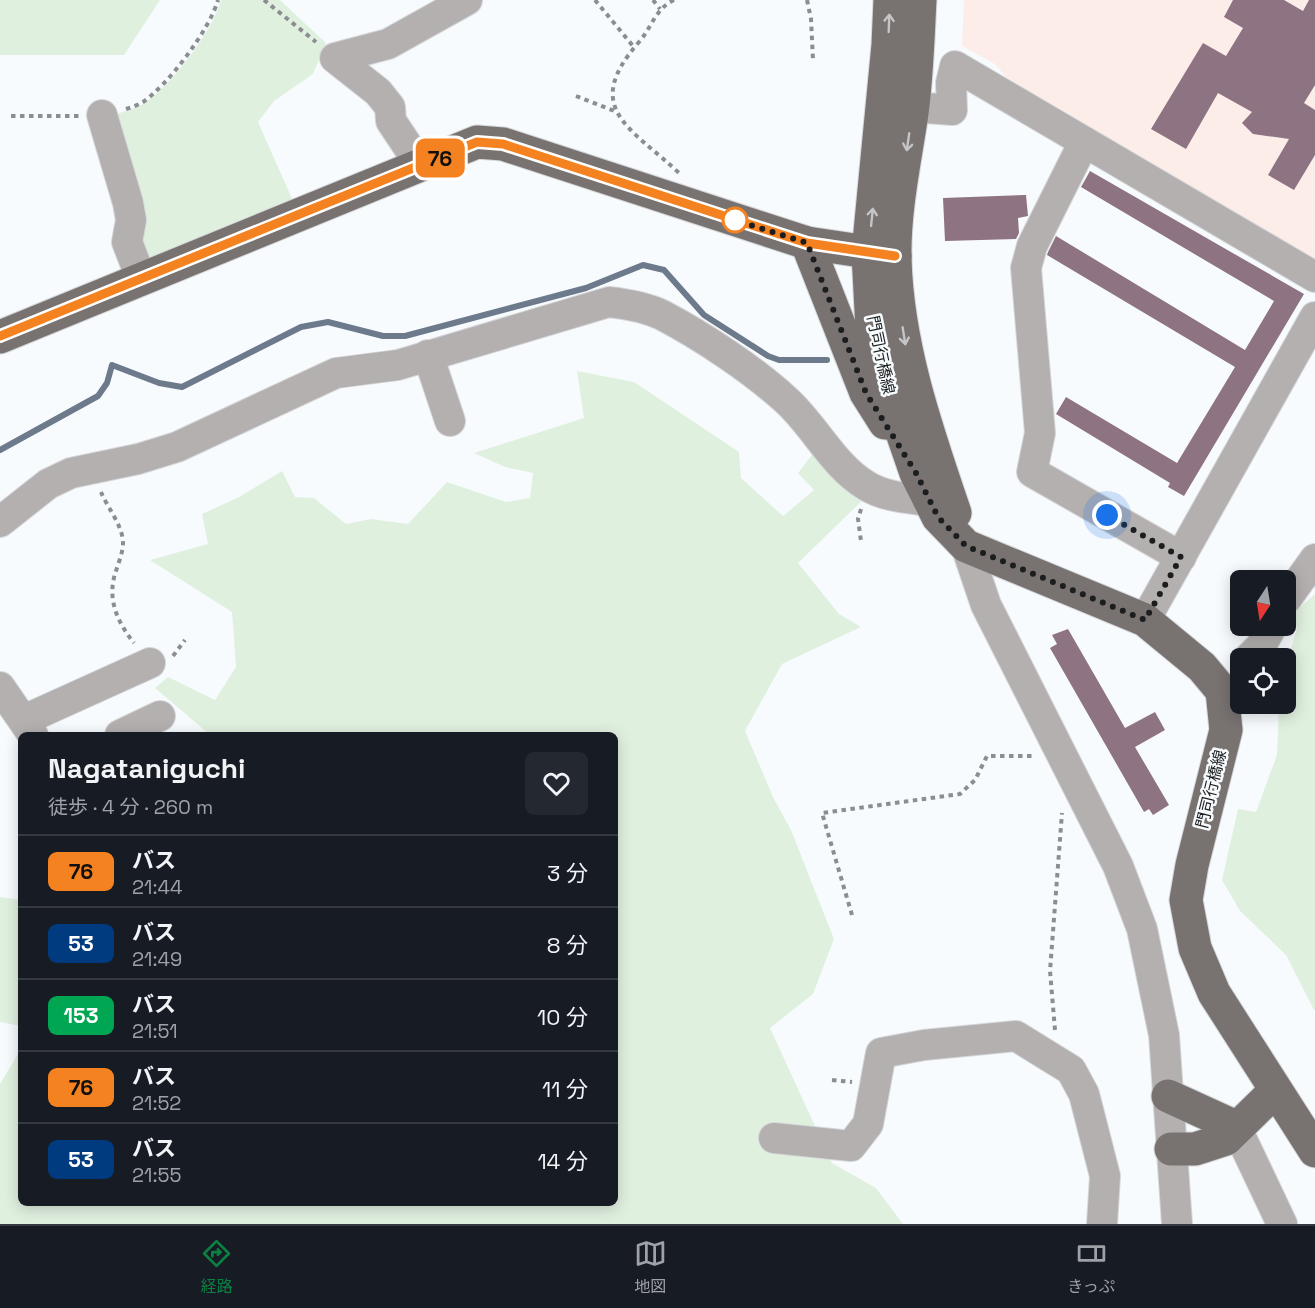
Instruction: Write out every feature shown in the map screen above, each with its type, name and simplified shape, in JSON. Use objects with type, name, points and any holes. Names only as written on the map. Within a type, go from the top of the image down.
[{"type":"main road","name":"門司行橋線","points":[[890,0],[881,255],[872,329],[887,388],[922,487],[938,517],[966,546],[1145,620],[1202,667],[1230,680]]},
{"type":"main road","name":"門司行橋線","points":[[920,0],[913,107],[898,212],[881,255],[925,423],[966,546]]},
{"type":"main road","points":[[0,336],[477,142],[503,144],[807,243],[881,255]]},
{"type":"main road","points":[[807,243],[866,393],[922,487]]},
{"type":"main road","name":"門司行橋線","points":[[1230,690],[1226,730],[1192,865],[1186,900],[1195,948],[1214,993],[1315,1151]]},
{"type":"main road","points":[[1171,1149],[1195,1149],[1226,1139],[1275,1091]]},
{"type":"main road","points":[[1168,1096],[1236,1127]]},
{"type":"street","points":[[335,58],[388,44],[467,0]]},
{"type":"street","points":[[335,58],[378,92],[390,107],[391,121],[421,166]]},
{"type":"street","points":[[913,107],[952,110],[951,83],[955,66],[1315,278]]},
{"type":"street","points":[[102,115],[130,211],[131,220],[127,242],[141,278]]},
{"type":"street","points":[[1084,141],[1032,246],[1026,268],[1040,434],[1032,472],[1181,557]]},
{"type":"street","points":[[0,522],[48,484],[71,473],[138,459],[177,447],[336,373],[398,365],[609,302],[633,305],[661,315],[725,355],[785,399],[808,422],[849,474],[868,487],[894,497],[922,487]]},
{"type":"street","points":[[1145,620],[1315,317]]},
{"type":"street","points":[[428,356],[450,421]]},
{"type":"street","points":[[966,546],[986,604],[1118,866],[1143,929],[1164,1035],[1177,1224]]},
{"type":"street","points":[[1296,585],[1315,559]]},
{"type":"street","points":[[1296,591],[1315,577]]},
{"type":"street","points":[[0,687],[28,727],[150,663]]},
{"type":"street","points":[[126,732],[160,716]]},
{"type":"street","points":[[774,1138],[851,1146],[868,1124],[881,1053],[924,1045],[1016,1035],[1071,1070],[1084,1094],[1105,1176],[1102,1224]]},
{"type":"street","points":[[1236,1127],[1282,1224]]},
{"type":"path","points":[[11,116],[102,115],[142,103],[154,93],[194,43],[218,0]]},
{"type":"path","points":[[264,0],[335,58]]},
{"type":"path","points":[[595,0],[633,46]]},
{"type":"path","points":[[653,0],[660,9]]},
{"type":"path","points":[[674,0],[660,9],[639,41],[633,46],[614,80],[618,113],[626,128],[680,174],[682,183]]},
{"type":"path","points":[[807,0],[811,19],[813,60]]},
{"type":"path","points":[[576,96],[618,113]]},
{"type":"path","points":[[92,468],[105,502],[122,534],[123,544],[112,588],[115,611],[120,626],[150,663],[167,662],[185,640]]},
{"type":"path","points":[[852,915],[822,813],[960,794],[975,780],[987,756],[1029,758],[1036,756]]},
{"type":"path","points":[[1055,1033],[1050,971],[1063,809]]},
{"type":"shaded area","points":[[964,0],[1315,0],[1315,262],[1027,90],[1006,77],[995,64],[962,46]]},
{"type":"green space","points":[[0,0],[160,0],[124,55],[0,55]]},
{"type":"green space","points":[[221,0],[280,0],[326,43],[313,74],[274,101],[258,122],[293,201],[140,263],[107,117],[142,104],[167,83],[201,41]]},
{"type":"green space","points":[[577,371],[634,382],[739,452],[741,478],[783,516],[814,490],[798,473],[815,451],[869,494],[798,563],[839,614],[861,627],[782,664],[745,731],[773,797],[791,830],[834,939],[813,994],[770,1028],[832,1163],[876,1188],[903,1224],[0,1224],[0,1084],[18,1054],[18,1206],[618,1206],[618,732],[206,732],[155,688],[168,677],[215,700],[236,667],[232,612],[150,560],[208,544],[202,514],[239,497],[282,471],[295,497],[314,498],[346,524],[371,519],[408,524],[447,482],[506,502],[530,498],[533,473],[505,467],[474,453],[584,418]]},
{"type":"green space","points":[[1315,594],[1315,1010],[1286,955],[1240,911],[1222,880],[1238,809],[1256,812],[1277,755],[1279,714],[1296,714],[1296,648],[1291,648],[1297,629],[1296,610]]},
{"type":"green space","points":[[0,897],[18,900],[18,1025],[0,1022]]},
{"type":"building","points":[[1233,0],[1284,0],[1303,11],[1309,0],[1315,0],[1315,85],[1304,103],[1315,110],[1315,155],[1294,190],[1268,175],[1289,139],[1253,134],[1242,123],[1252,112],[1218,93],[1186,149],[1151,129],[1203,43],[1226,56],[1243,28],[1224,17]]},
{"type":"building","points":[[1090,171],[1304,294],[1184,496],[1168,487],[1170,483],[1056,414],[1066,397],[1177,463],[1235,367],[1047,255],[1048,252],[1056,236],[1245,350],[1274,301],[1081,187]]},
{"type":"building","points":[[1026,195],[1028,216],[1018,218],[1019,233],[1016,239],[945,241],[943,198]]},
{"type":"building","points":[[1068,629],[1125,728],[1155,712],[1165,730],[1135,747],[1169,805],[1153,815],[1149,809],[1144,812],[1050,648],[1057,644],[1052,635]]},
{"type":"waterway","points":[[0,450],[98,396],[107,383],[112,365],[159,383],[182,387],[301,327],[328,322],[383,336],[405,336],[586,288],[643,265],[664,270],[704,315],[768,356],[779,360],[827,360]]},
{"type":"bus line","name":"76","points":[[0,336],[477,142],[503,144],[807,243],[895,256]]},
{"type":"route","points":[[735,220],[728,218],[807,243],[821,285],[866,393],[916,473],[938,517],[966,546],[1145,620],[1181,557],[1107,515]]}]
